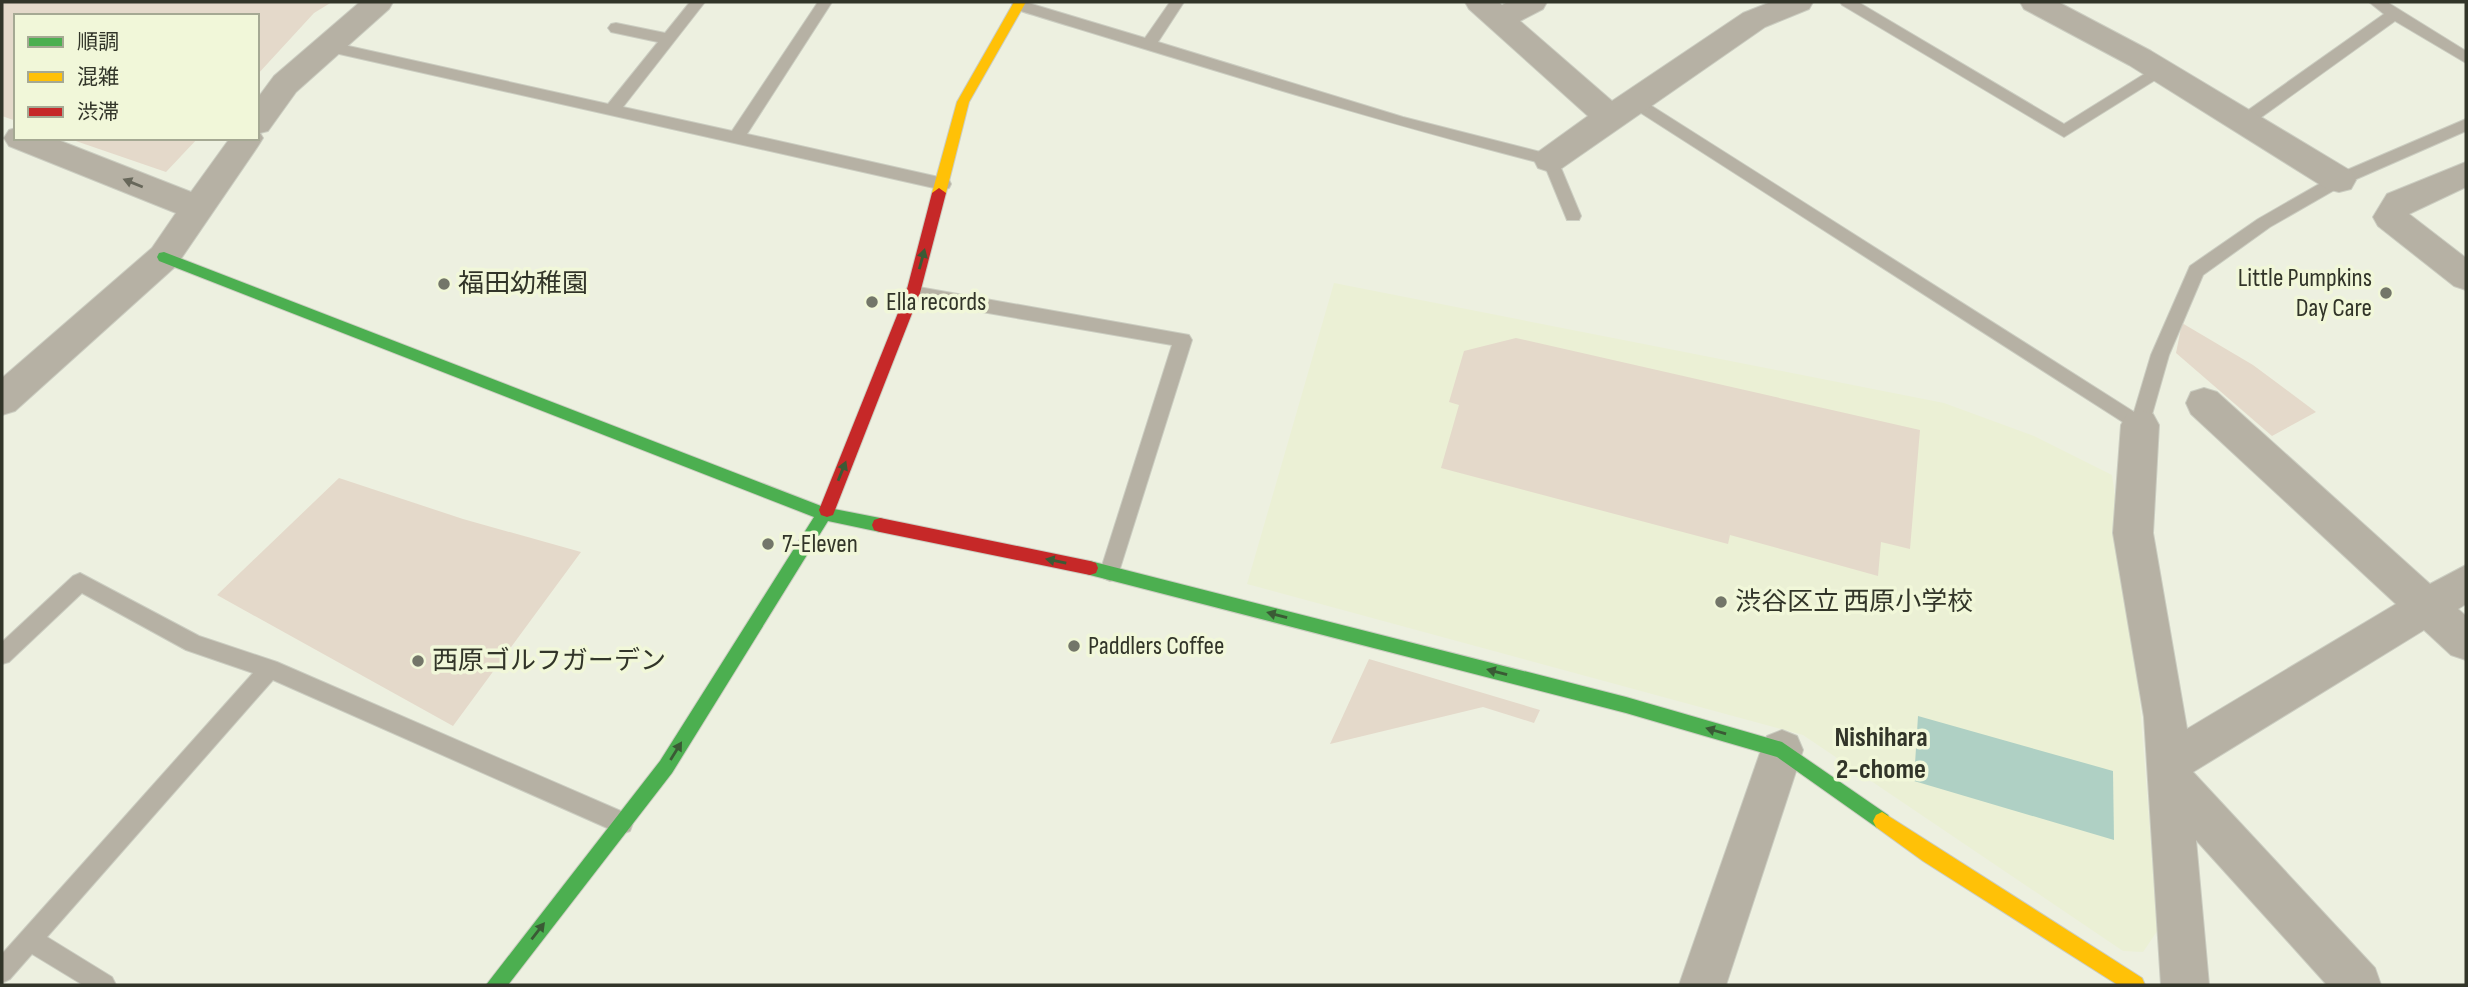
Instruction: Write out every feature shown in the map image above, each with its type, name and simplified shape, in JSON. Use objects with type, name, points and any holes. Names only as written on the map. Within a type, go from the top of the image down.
[{"type":"street","points":[[259,120],[285,84],[378,2]]},
{"type":"street","points":[[1490,10],[1532,2]]},
{"type":"street","points":[[1550,160],[1623,109],[1743,11],[1798,2]]},
{"type":"street","points":[[2035,2],[2140,58],[2339,180]]},
{"type":"street","points":[[496,985],[666,767],[824,514],[913,293],[963,103],[1019,3]]},
{"type":"street","points":[[1490,10],[1623,109]]},
{"type":"street","points":[[26,140],[197,208]]},
{"type":"street","points":[[2,400],[164,257],[246,140]]},
{"type":"street","points":[[2466,174],[2399,203],[2390,217],[2466,277]]},
{"type":"street","points":[[164,257],[824,514],[1110,572],[1626,705],[1782,750],[1929,855],[2135,985]]},
{"type":"street","points":[[2204,403],[2466,642]]},
{"type":"street","points":[[2140,425],[2133,533],[2165,717],[2185,985]]},
{"type":"street","points":[[2170,771],[2427,605],[2466,583]]},
{"type":"street","points":[[1702,985],[1782,750]]},
{"type":"street","points":[[2170,771],[2358,985]]},
{"type":"lane","points":[[612,110],[698,2]]},
{"type":"lane","points":[[736,138],[825,2]]},
{"type":"lane","points":[[1148,45],[1177,2]]},
{"type":"lane","points":[[1847,2],[2063,131],[2160,72]]},
{"type":"lane","points":[[2376,2],[2466,58]]},
{"type":"lane","points":[[1019,3],[1402,122],[1550,160],[1573,216]]},
{"type":"lane","points":[[2243,122],[2395,13]]},
{"type":"lane","points":[[616,27],[668,39]]},
{"type":"lane","points":[[326,46],[943,184]]},
{"type":"lane","points":[[1623,109],[2140,425],[2160,355],[2196,271],[2264,223],[2339,180],[2466,125]]},
{"type":"lane","points":[[913,293],[1183,340],[1110,572]]},
{"type":"lane","points":[[2,655],[80,582],[193,643],[270,669],[622,823]]},
{"type":"lane","points":[[2,971],[270,669]]},
{"type":"lane","points":[[29,939],[104,985]]},
{"type":"shaded area","points":[[2,2],[332,2],[314,13],[259,73],[259,14],[14,14],[14,120],[2,116]]},
{"type":"shaded area","points":[[73,140],[196,140],[166,172]]},
{"type":"shaded area","name":"渋谷区立 西原小学校","points":[[1334,283],[1944,403],[2034,436],[2112,475],[2133,620],[2158,930],[2143,952],[2123,951],[1803,735],[1247,584]]},
{"type":"shaded area","points":[[2182,323],[2253,365],[2316,412],[2272,436],[2176,353]]},
{"type":"shaded area","points":[[1516,338],[1920,430],[1910,549],[1881,542],[1878,576],[1730,535],[1728,544],[1441,468],[1459,405],[1449,402],[1464,351]]},
{"type":"shaded area","name":"西原ゴルフガーデン","points":[[339,478],[463,519],[581,552],[453,726],[217,595]]},
{"type":"shaded area","points":[[1369,659],[1540,710],[1534,723],[1483,707],[1330,744]]},
{"type":"water","points":[[1918,716],[2113,771],[2114,840],[1914,781]]},
{"type":"traffic: fast","points":[[164,257],[825,514],[880,525]]},
{"type":"traffic: fast","points":[[496,985],[666,767],[827,510]]},
{"type":"traffic: fast","points":[[1090,568],[1626,705],[1782,750],[1882,821]]},
{"type":"traffic: slow","points":[[939,193],[963,102],[1020,2]]},
{"type":"traffic: slow","points":[[1882,821],[1929,855],[2135,985]]},
{"type":"traffic: jam","points":[[827,510],[913,293],[939,193]]},
{"type":"traffic: jam","points":[[880,525],[1090,568]]},
{"type":"place","name":"福田幼稚園","points":[[444,284]]},
{"type":"place","name":"Little Pumpkins Day Care","points":[[2386,293]]},
{"type":"place","name":"Ella records","points":[[872,302]]},
{"type":"place","name":"7-Eleven","points":[[768,544]]},
{"type":"place","name":"渋谷区立 西原小学校","points":[[1721,602]]},
{"type":"place","name":"Paddlers Coffee","points":[[1074,646]]},
{"type":"place","name":"西原ゴルフガーデン","points":[[418,661]]},
{"type":"district","name":"Nishihara 2-chome","points":[[1881,753]]}]
